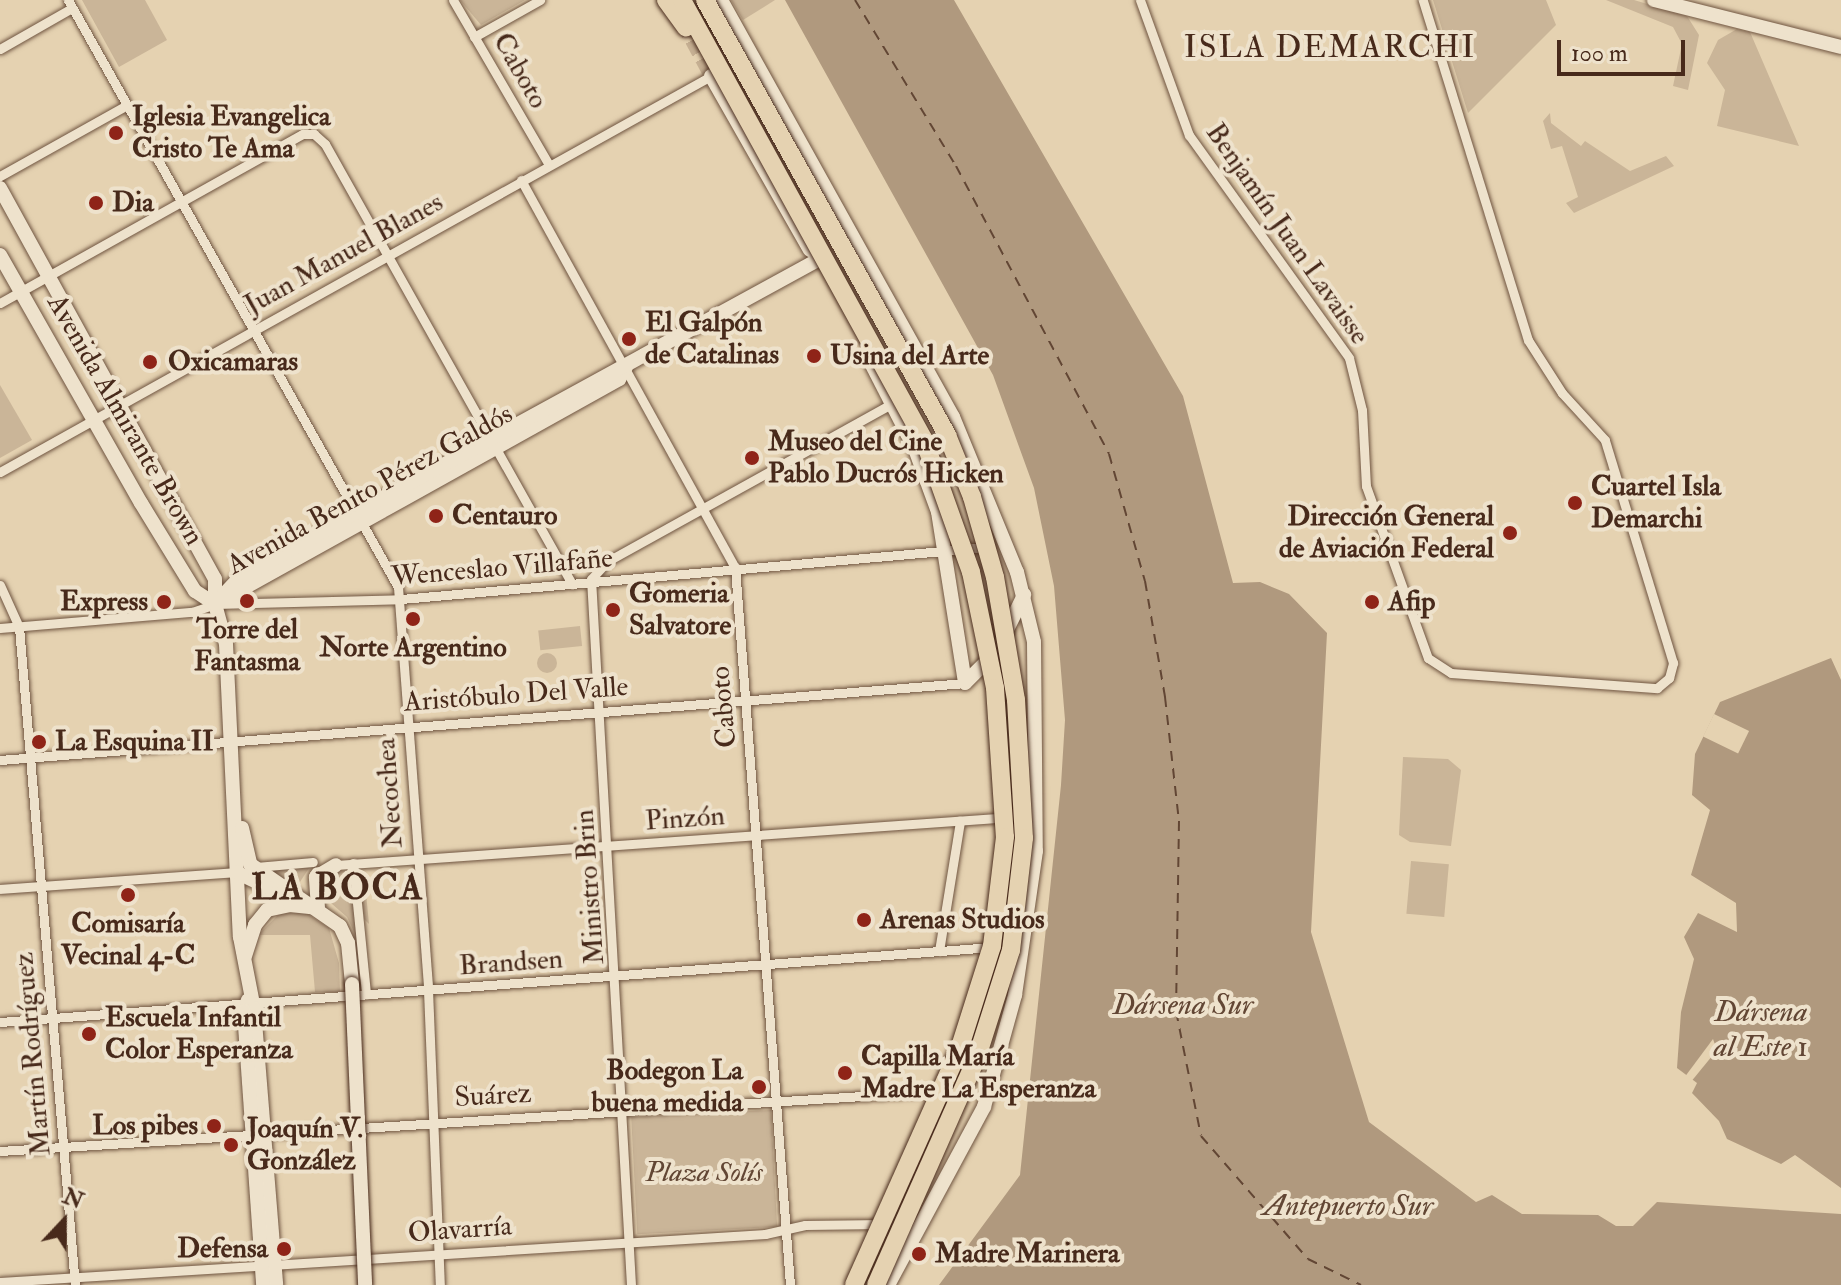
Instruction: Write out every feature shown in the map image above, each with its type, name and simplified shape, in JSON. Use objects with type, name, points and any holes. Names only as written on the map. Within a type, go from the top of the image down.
[{"type":"highway","points":[[666,0],[751,122]]},
{"type":"highway","points":[[682,0],[883,359],[935,467],[971,572],[1000,725],[1005,837],[989,957],[959,1050],[854,1285]]},
{"type":"highway","points":[[705,0],[947,435],[992,565],[1016,700],[1024,838],[1011,950],[977,1057],[874,1285]]},
{"type":"main road","points":[[721,0],[934,378],[1008,545],[1025,594],[1036,678],[1037,815],[1031,881],[987,1099],[888,1285]]},
{"type":"main road","points":[[1654,0],[1841,47]]},
{"type":"main road","points":[[711,76],[893,403],[926,478],[947,552],[965,683]]},
{"type":"main road","name":"Avenida Almirante Brown","points":[[0,188],[215,579],[215,604],[224,625],[236,872],[248,1000],[244,1011],[258,1132],[268,1264],[276,1285]]},
{"type":"main road","name":"Avenida Almirante Brown","points":[[0,255],[195,591],[215,604]]},
{"type":"main road","name":"Avenida Benito Pérez Galdós","points":[[215,604],[233,583],[619,379],[626,367],[816,261]]},
{"type":"main road","points":[[965,683],[1002,643],[1025,594]]},
{"type":"main road","name":"Aristóbulo Del Valle","points":[[965,683],[1036,678]]},
{"type":"main road","name":"Avenida Almirante Brown","points":[[235,807],[253,867]]},
{"type":"main road","points":[[318,908],[316,877],[336,865]]},
{"type":"main road","points":[[253,867],[318,908],[346,936],[352,984],[365,1285]]},
{"type":"main road","points":[[236,872],[269,892],[318,908]]},
{"type":"main road","points":[[244,961],[255,925],[267,910],[290,905],[318,908]]},
{"type":"main road","points":[[874,1285],[958,1093],[1017,945]]},
{"type":"main road","name":"Avenida Almirante Brown","points":[[263,1285],[268,1264]]},
{"type":"street","name":"Caboto","points":[[453,0],[549,165]]},
{"type":"street","points":[[474,37],[540,0]]},
{"type":"street","name":"Benjamín Juan Lavaisse","points":[[1140,0],[1189,135],[1349,358],[1362,410],[1366,486],[1428,658],[1451,673],[1657,688],[1669,678],[1673,663],[1605,440],[1562,393],[1528,340],[1423,0]]},
{"type":"street","points":[[0,49],[70,4]]},
{"type":"street","name":"Necochea","points":[[70,4],[401,599],[428,990],[440,1285]]},
{"type":"street","name":"Juan Manuel Blanes","points":[[0,472],[711,76]]},
{"type":"street","points":[[0,176],[127,105]]},
{"type":"street","points":[[0,303],[303,134],[316,135],[572,584]]},
{"type":"street","name":"Caboto","points":[[521,180],[704,507],[736,571],[779,1100],[790,1285]]},
{"type":"street","points":[[590,583],[603,564],[893,403]]},
{"type":"street","name":"Wenceslao Villafañe","points":[[0,628],[192,612],[215,604],[240,607],[401,599],[1008,545]]},
{"type":"street","name":"Ministro Brin","points":[[590,583],[618,978],[631,1285]]},
{"type":"street","name":"Martín Rodríguez","points":[[0,585],[19,627],[74,1280]]},
{"type":"street","name":"Aristóbulo Del Valle","points":[[0,760],[600,715],[965,683]]},
{"type":"street","name":"Pinzón","points":[[336,865],[1037,815]]},
{"type":"street","points":[[939,951],[960,821]]},
{"type":"street","points":[[253,867],[313,862]]},
{"type":"street","points":[[353,863],[366,994]]},
{"type":"street","points":[[0,889],[236,872]]},
{"type":"street","name":"Brandsen","points":[[0,1022],[248,1000],[618,978],[768,962],[1017,945]]},
{"type":"street","name":"Suárez","points":[[0,1151],[779,1100],[958,1093],[987,1099]]},
{"type":"street","name":"Olavarría","points":[[0,1282],[74,1280],[786,1229],[923,1224]]},
{"type":"green space","points":[[82,0],[145,0],[167,40],[119,67]]},
{"type":"green space","points":[[460,0],[525,0],[481,25]]},
{"type":"green space","points":[[731,0],[775,0],[743,20]]},
{"type":"green space","points":[[1433,0],[1546,0],[1556,25],[1468,113]]},
{"type":"green space","points":[[1606,0],[1634,0],[1687,16],[1699,35],[1688,90],[1673,86],[1682,44],[1673,27]]},
{"type":"green space","points":[[1737,29],[1750,32],[1799,146],[1717,126],[1725,90],[1707,63],[1718,40]]},
{"type":"green space","points":[[1550,113],[1551,123],[1581,146],[1585,141],[1630,171],[1666,156],[1674,166],[1574,213],[1566,203],[1578,197],[1562,146],[1551,149],[1543,121]]},
{"type":"green space","points":[[0,385],[32,440],[0,458]]},
{"type":"green space","points":[[580,626],[582,646],[540,650],[538,630]]},
{"type":"green space","points":[[547,653],[554,656],[557,663],[554,670],[547,673],[540,670],[537,663],[540,656]]},
{"type":"green space","points":[[1403,757],[1448,759],[1461,770],[1451,846],[1410,842],[1399,835]]},
{"type":"green space","points":[[1411,861],[1449,864],[1444,917],[1406,914]]},
{"type":"green space","points":[[311,865],[298,885],[266,870]]},
{"type":"green space","points":[[348,870],[359,942],[347,917],[324,897],[322,875]]},
{"type":"green space","points":[[358,872],[364,873],[369,924],[364,919]]},
{"type":"green space","points":[[280,913],[306,913],[329,928],[339,963],[340,992],[315,992],[310,935],[258,935]]},
{"type":"green space","name":"Plaza Solís","points":[[771,1110],[777,1227],[637,1234],[631,1117]]},
{"type":"water","name":"Dársena Sur","points":[[785,0],[954,0],[1183,396],[1233,583],[1260,582],[1289,594],[1327,633],[1311,932],[1369,1122],[1476,1202],[1492,1195],[1522,1214],[1598,1215],[1616,1226],[1633,1226],[1657,1202],[1841,1214],[1841,1285],[939,1285],[1020,1175],[1061,785],[1065,720],[1054,586],[1034,488],[993,375]]},
{"type":"water","name":"Dársena al Este 1","points":[[1831,658],[1841,680],[1841,1188],[1795,1155],[1781,1164],[1727,1139],[1719,1121],[1692,1093],[1697,1083],[1677,1068],[1681,1012],[1694,959],[1684,937],[1698,913],[1737,932],[1736,903],[1691,875],[1710,810],[1692,795],[1695,754],[1720,702]]},
{"type":"pier","points":[[1714,714],[1749,731],[1738,754],[1703,736]]},
{"type":"pier","points":[[1713,1039],[1717,1050],[1690,1083],[1684,1078]]},
{"type":"ferry route","points":[[855,0],[956,166],[1109,454],[1145,581],[1165,697],[1179,821],[1176,1011],[1201,1136],[1308,1259],[1361,1285]]},
{"type":"tunnel","points":[[682,22],[711,76]]},
{"type":"place","name":"Iglesia Evangelica Cristo Te Ama","points":[[116,133]]},
{"type":"place","name":"Dia","points":[[96,203]]},
{"type":"place","name":"El Galpón de Catalinas","points":[[629,339]]},
{"type":"place","name":"Usina del Arte","points":[[814,356]]},
{"type":"place","name":"Oxicamaras","points":[[150,362]]},
{"type":"place","name":"Museo del Cine Pablo Ducrós Hicken","points":[[752,458]]},
{"type":"place","name":"Cuartel Isla Demarchi","points":[[1575,503]]},
{"type":"place","name":"Centauro","points":[[436,516]]},
{"type":"place","name":"Dirección General de Aviación Federal","points":[[1510,533]]},
{"type":"place","name":"Torre del Fantasma","points":[[247,601]]},
{"type":"place","name":"Express","points":[[164,602]]},
{"type":"place","name":"Afip","points":[[1372,602]]},
{"type":"place","name":"Gomeria Salvatore","points":[[613,610]]},
{"type":"place","name":"Norte Argentino","points":[[413,619]]},
{"type":"place","name":"La Esquina II","points":[[39,742]]},
{"type":"place","name":"Comisaría Vecinal 4-C","points":[[128,895]]},
{"type":"place","name":"Arenas Studios","points":[[864,920]]},
{"type":"place","name":"Escuela Infantil Color Esperanza","points":[[89,1034]]},
{"type":"place","name":"Capilla María Madre La Esperanza","points":[[845,1073]]},
{"type":"place","name":"Bodegon La buena medida","points":[[759,1087]]},
{"type":"place","name":"Los pibes","points":[[214,1126]]},
{"type":"place","name":"Joaquín V. González","points":[[231,1145]]},
{"type":"place","name":"Defensa","points":[[284,1249]]},
{"type":"place","name":"Madre Marinera","points":[[919,1254]]},
{"type":"district","name":"ISLA DEMARCHI","points":[[1330,47]]},
{"type":"district","name":"LA BOCA","points":[[338,888]]},
{"type":"water label","name":"Antepuerto Sur","points":[[1348,1206]]}]
